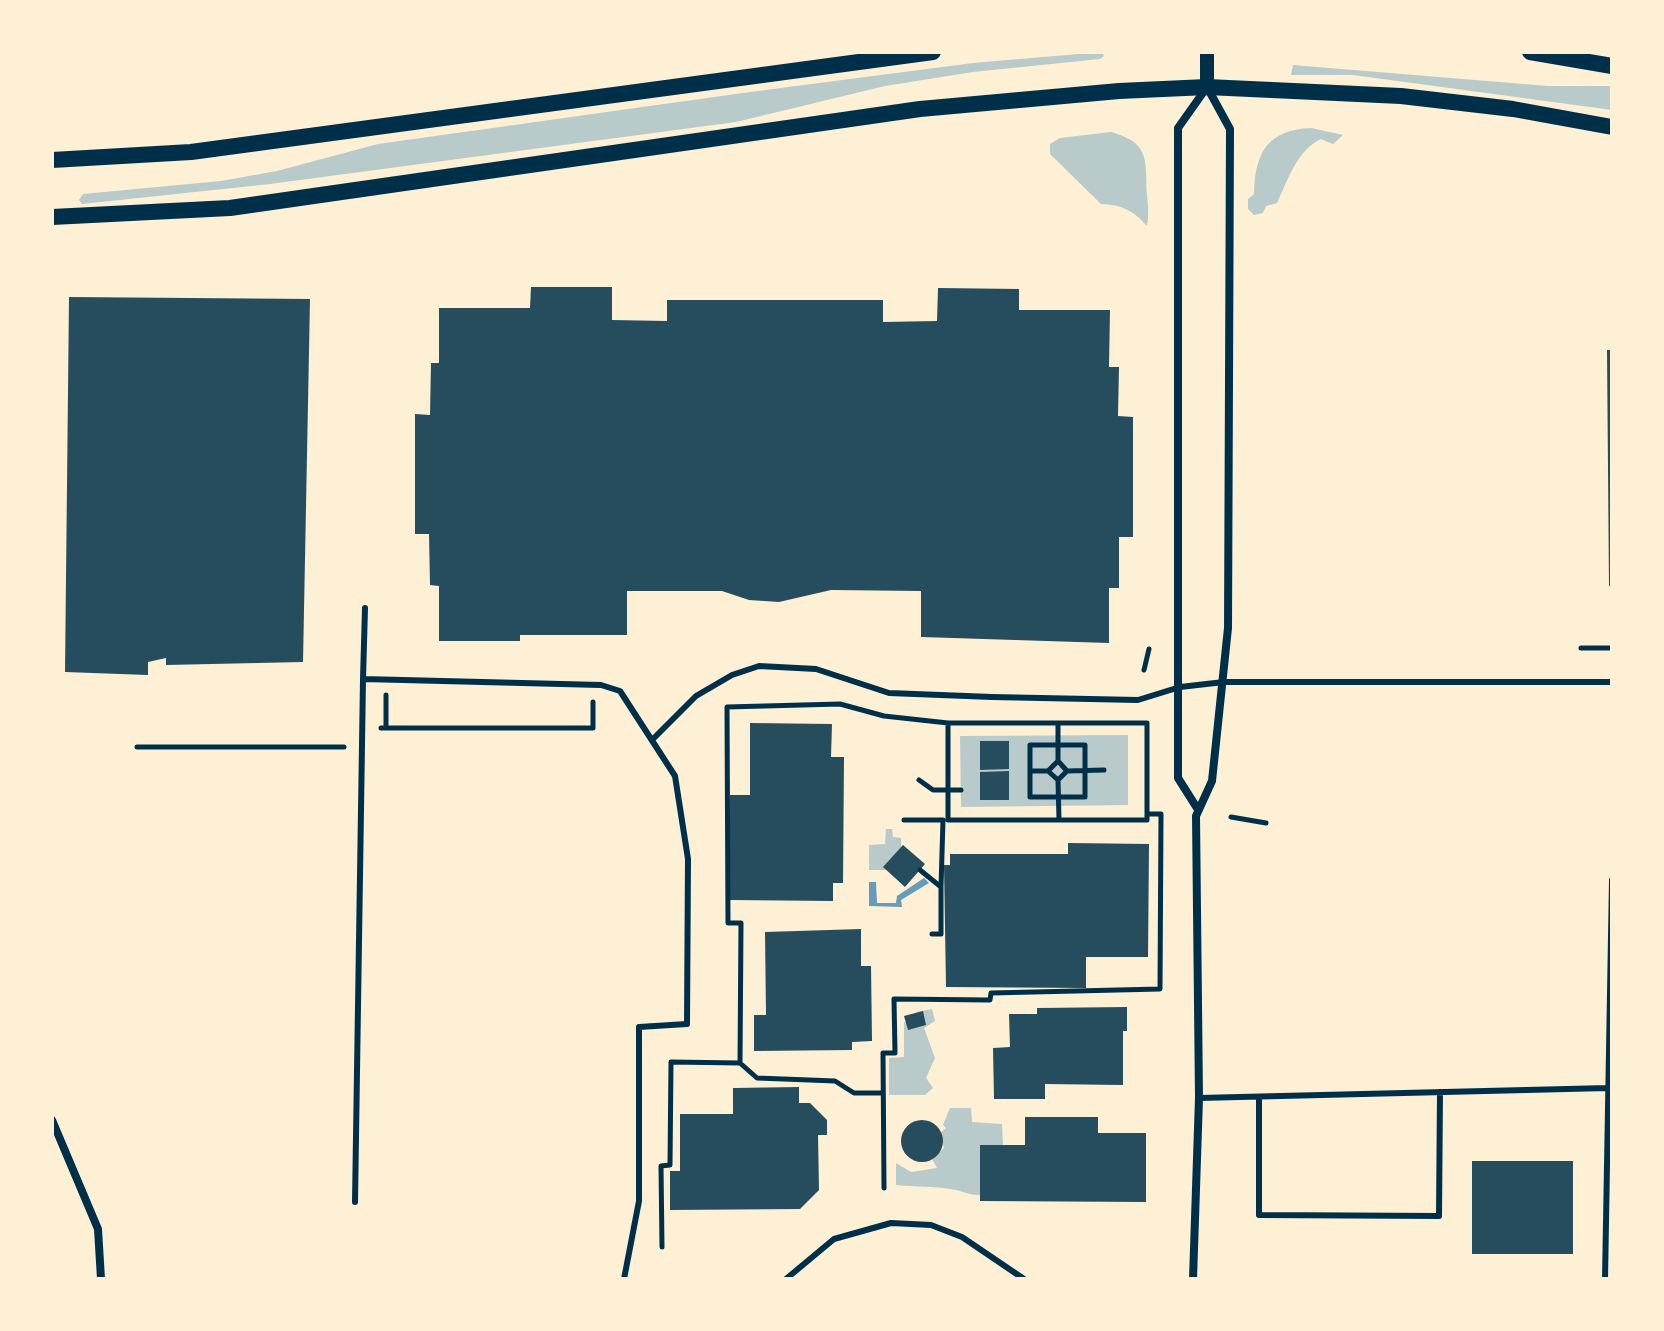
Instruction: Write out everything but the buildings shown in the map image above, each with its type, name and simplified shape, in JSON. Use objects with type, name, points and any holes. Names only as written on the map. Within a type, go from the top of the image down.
[{"type":"main road","points":[[52,160],[191,152],[933,52]]},
{"type":"main road","points":[[1530,52],[1612,66]]},
{"type":"main road","points":[[52,217],[230,208],[920,109],[1207,87],[1460,102],[1612,127]]},
{"type":"street","points":[[1193,1279],[1199,1098],[1197,808],[1212,781],[1224,682],[1228,613],[1230,129],[1207,87],[1207,52]]},
{"type":"street","points":[[1197,808],[1178,778],[1178,128],[1207,87]]},
{"type":"street","points":[[52,1120],[98,1229],[101,1279]]},
{"type":"lane","points":[[355,1202],[365,608]]},
{"type":"lane","points":[[653,739],[696,696],[732,675],[759,666],[816,669],[889,693],[1138,700],[1180,687],[1224,682],[1612,682]]},
{"type":"lane","points":[[363,679],[601,685],[620,691],[675,776],[688,859],[687,1024],[639,1027],[639,1201],[624,1279]]},
{"type":"lane","points":[[1605,1279],[1612,880]]},
{"type":"lane","points":[[1199,1098],[1608,1088]]},
{"type":"lane","points":[[1259,1097],[1259,1215],[1439,1216],[1440,1092]]},
{"type":"lane","points":[[786,1279],[834,1239],[891,1223],[931,1225],[962,1237],[1024,1279]]},
{"type":"path","points":[[1581,648],[1610,648]]},
{"type":"path","points":[[1144,670],[1149,649]]},
{"type":"path","points":[[137,747],[342,748],[386,725],[593,728],[593,702],[601,685]]},
{"type":"path","points":[[740,1063],[741,923],[728,923],[727,707],[840,704],[884,716],[948,723],[1147,723],[1147,820],[904,820]]},
{"type":"path","points":[[932,934],[941,934],[948,723]]},
{"type":"path","points":[[1058,723],[1058,761],[1067,771]]},
{"type":"path","points":[[1030,745],[1058,745],[1085,745],[1085,797],[1030,797],[1030,745]]},
{"type":"path","points":[[1048,771],[1058,761]]},
{"type":"path","points":[[1059,820],[1058,780],[1067,771],[1104,770]]},
{"type":"path","points":[[1030,771],[1048,771],[1058,780]]},
{"type":"path","points":[[919,780],[933,790],[961,790]]},
{"type":"path","points":[[884,1188],[883,1053],[895,1053],[894,999],[990,1000],[991,993],[1160,989],[1161,814],[1147,814]]},
{"type":"path","points":[[1231,817],[1266,823]]},
{"type":"path","points":[[920,870],[941,887]]},
{"type":"path","points":[[662,1247],[661,1166],[670,1165],[671,1062],[740,1063],[757,1078],[835,1081],[854,1093],[883,1093]]},
{"type":"shaded area","points":[[1102,52],[1104,56],[1100,59],[973,72],[885,86],[736,122],[270,184],[82,204],[79,200],[83,194],[221,181],[277,171],[378,144],[973,63]]},
{"type":"shaded area","points":[[1293,65],[1548,86],[1612,86],[1612,110],[1353,75],[1291,75]]},
{"type":"shaded area","points":[[1311,128],[1343,135],[1333,144],[1321,139],[1306,150],[1294,166],[1277,203],[1266,206],[1263,213],[1254,215],[1248,209],[1248,199],[1254,194],[1257,167],[1266,146],[1284,133]]},
{"type":"shaded area","points":[[1111,132],[1133,142],[1143,154],[1147,226],[1127,209],[1101,204],[1050,154],[1050,144],[1060,138]]},
{"type":"shaded area","points":[[1128,735],[1128,805],[961,807],[960,736]]},
{"type":"shaded area","points":[[886,829],[892,829],[893,837],[901,838],[902,870],[869,870],[869,845],[885,844]]},
{"type":"shaded area","points":[[932,1009],[935,1021],[924,1028],[935,1058],[926,1078],[933,1088],[925,1095],[889,1095],[889,1058],[904,1057],[904,1022],[915,1022],[916,1012]]},
{"type":"shaded area","points":[[950,1108],[971,1108],[972,1122],[1002,1124],[1003,1145],[980,1145],[980,1195],[896,1185],[896,1163],[911,1172],[937,1168],[932,1159],[944,1148],[940,1133],[946,1128],[943,1125]]},
{"type":"water","points":[[924,878],[929,883],[901,900],[902,907],[869,906],[869,882],[876,882],[877,903],[896,903],[897,896]]}]
